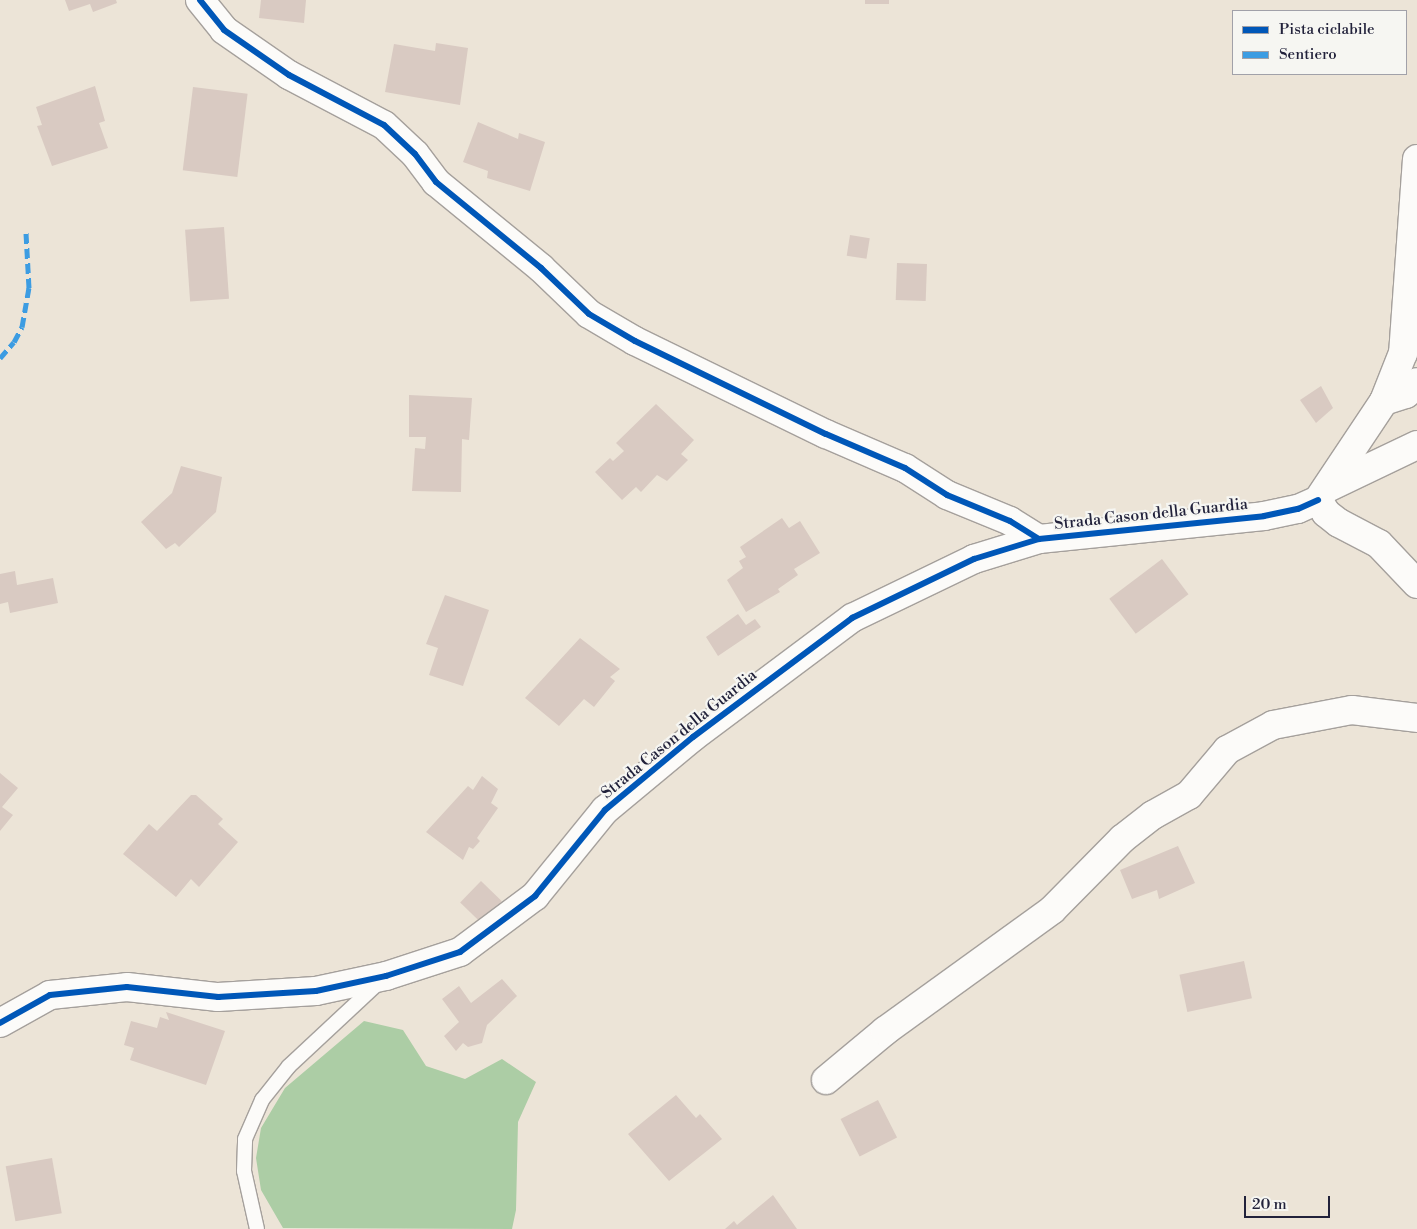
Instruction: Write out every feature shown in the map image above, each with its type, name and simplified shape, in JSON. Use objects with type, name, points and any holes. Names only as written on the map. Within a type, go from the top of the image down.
[{"type":"street","points":[[200,0],[224,30],[289,75],[384,125],[415,154],[436,182],[540,268],[589,314],[635,341],[826,434],[905,468],[947,495],[1010,522],[1039,539]]},
{"type":"street","points":[[1417,159],[1404,353],[1384,401],[1322,494],[1326,513],[1339,523],[1379,544],[1417,584]]},
{"type":"street","points":[[1384,401],[1406,394],[1417,382]]},
{"type":"street","name":"Strada Cason della Guardia","points":[[0,1023],[50,995],[127,987],[218,997],[316,991],[386,976],[460,952],[503,922],[535,896],[605,810],[693,737],[852,618],[974,559],[1039,539],[1264,516],[1322,494],[1417,445]]},
{"type":"street","points":[[826,1080],[885,1031],[1052,910],[1122,839],[1153,815],[1189,795],[1227,750],[1273,725],[1352,710],[1417,718]]},
{"type":"lane","points":[[257,1229],[244,1171],[245,1139],[262,1100],[289,1066],[386,976]]},
{"type":"green space","points":[[364,1021],[403,1030],[426,1066],[465,1079],[502,1059],[536,1082],[518,1122],[516,1210],[512,1229],[283,1228],[261,1190],[256,1158],[261,1128],[285,1088]]},
{"type":"building","points":[[65,0],[116,0],[117,3],[93,12],[90,4],[69,11]]},
{"type":"building","points":[[261,0],[306,0],[304,23],[259,18]]},
{"type":"building","points":[[865,0],[889,0],[889,4],[865,4]]},
{"type":"building","points":[[436,43],[468,48],[460,105],[385,92],[394,44],[435,51]]},
{"type":"building","points":[[95,86],[105,121],[99,123],[108,148],[52,166],[37,126],[42,125],[36,107]]},
{"type":"building","points":[[193,87],[248,94],[237,177],[183,170]]},
{"type":"building","points":[[478,122],[518,139],[519,133],[545,142],[530,191],[487,178],[488,171],[463,162]]},
{"type":"building","points":[[224,227],[229,299],[190,302],[185,230]]},
{"type":"building","points":[[850,235],[870,238],[866,259],[847,256]]},
{"type":"building","points":[[897,263],[927,264],[926,301],[896,300]]},
{"type":"building","points":[[1321,386],[1333,408],[1316,423],[1300,400]]},
{"type":"building","points":[[409,395],[472,398],[469,440],[462,439],[461,492],[412,491],[415,448],[425,449],[426,437],[409,437]]},
{"type":"building","points":[[656,404],[694,440],[681,454],[688,460],[667,481],[657,475],[641,492],[636,487],[622,500],[595,472],[610,458],[613,461],[624,451],[616,443]]},
{"type":"building","points":[[181,466],[222,477],[216,512],[179,547],[175,543],[166,549],[141,522],[172,493]]},
{"type":"building","points":[[782,518],[789,528],[800,521],[820,553],[794,569],[798,575],[778,589],[780,592],[746,612],[727,580],[743,568],[739,561],[746,557],[740,547]]},
{"type":"building","points":[[1162,559],[1188,594],[1136,634],[1109,599]]},
{"type":"building","points":[[15,571],[17,585],[53,578],[58,603],[10,613],[8,602],[0,604],[0,574]]},
{"type":"building","points":[[445,595],[489,610],[463,686],[429,675],[438,648],[426,644]]},
{"type":"building","points":[[738,614],[746,625],[755,619],[761,627],[718,656],[706,637]]},
{"type":"building","points":[[580,638],[620,669],[610,677],[615,681],[594,707],[584,699],[559,726],[525,698]]},
{"type":"building","points":[[0,773],[18,788],[2,807],[13,815],[0,831]]},
{"type":"building","points":[[482,776],[498,789],[491,803],[498,808],[477,838],[480,841],[473,849],[469,847],[463,860],[426,832],[468,786],[473,790]]},
{"type":"building","points":[[191,795],[196,795],[223,819],[218,824],[238,842],[199,887],[191,879],[176,897],[123,854],[149,824],[157,831]]},
{"type":"building","points":[[1178,846],[1195,883],[1159,899],[1157,890],[1132,899],[1120,870]]},
{"type":"building","points":[[481,881],[502,901],[481,923],[460,903]]},
{"type":"building","points":[[1244,961],[1252,998],[1187,1012],[1179,975]]},
{"type":"building","points":[[502,979],[517,996],[487,1025],[482,1043],[468,1047],[463,1043],[456,1051],[444,1036],[459,1022],[442,999],[459,986],[471,1003]]},
{"type":"building","points":[[166,1012],[225,1031],[206,1085],[130,1060],[134,1048],[124,1045],[131,1021],[157,1028],[160,1017],[169,1020]]},
{"type":"building","points":[[676,1095],[696,1118],[700,1114],[722,1139],[669,1181],[628,1134]]},
{"type":"building","points":[[878,1100],[897,1137],[860,1156],[841,1119]]},
{"type":"building","points":[[52,1158],[62,1213],[15,1221],[6,1166]]},
{"type":"building","points":[[773,1195],[797,1229],[725,1229],[734,1221],[737,1225]]},
{"type":"marked path","points":[[0,358],[14,342],[22,327],[29,288],[26,232]]},
{"type":"cycle path","points":[[200,0],[224,30],[289,75],[384,125],[415,154],[436,182],[541,268],[589,314],[635,341],[826,434],[905,468],[947,495],[1010,521],[1039,539]]},
{"type":"cycle path","points":[[0,1023],[50,995],[127,987],[218,997],[316,991],[386,976],[460,952],[535,896],[605,810],[693,737],[852,618],[974,559],[1039,539],[1264,516],[1298,509],[1318,500]]}]
